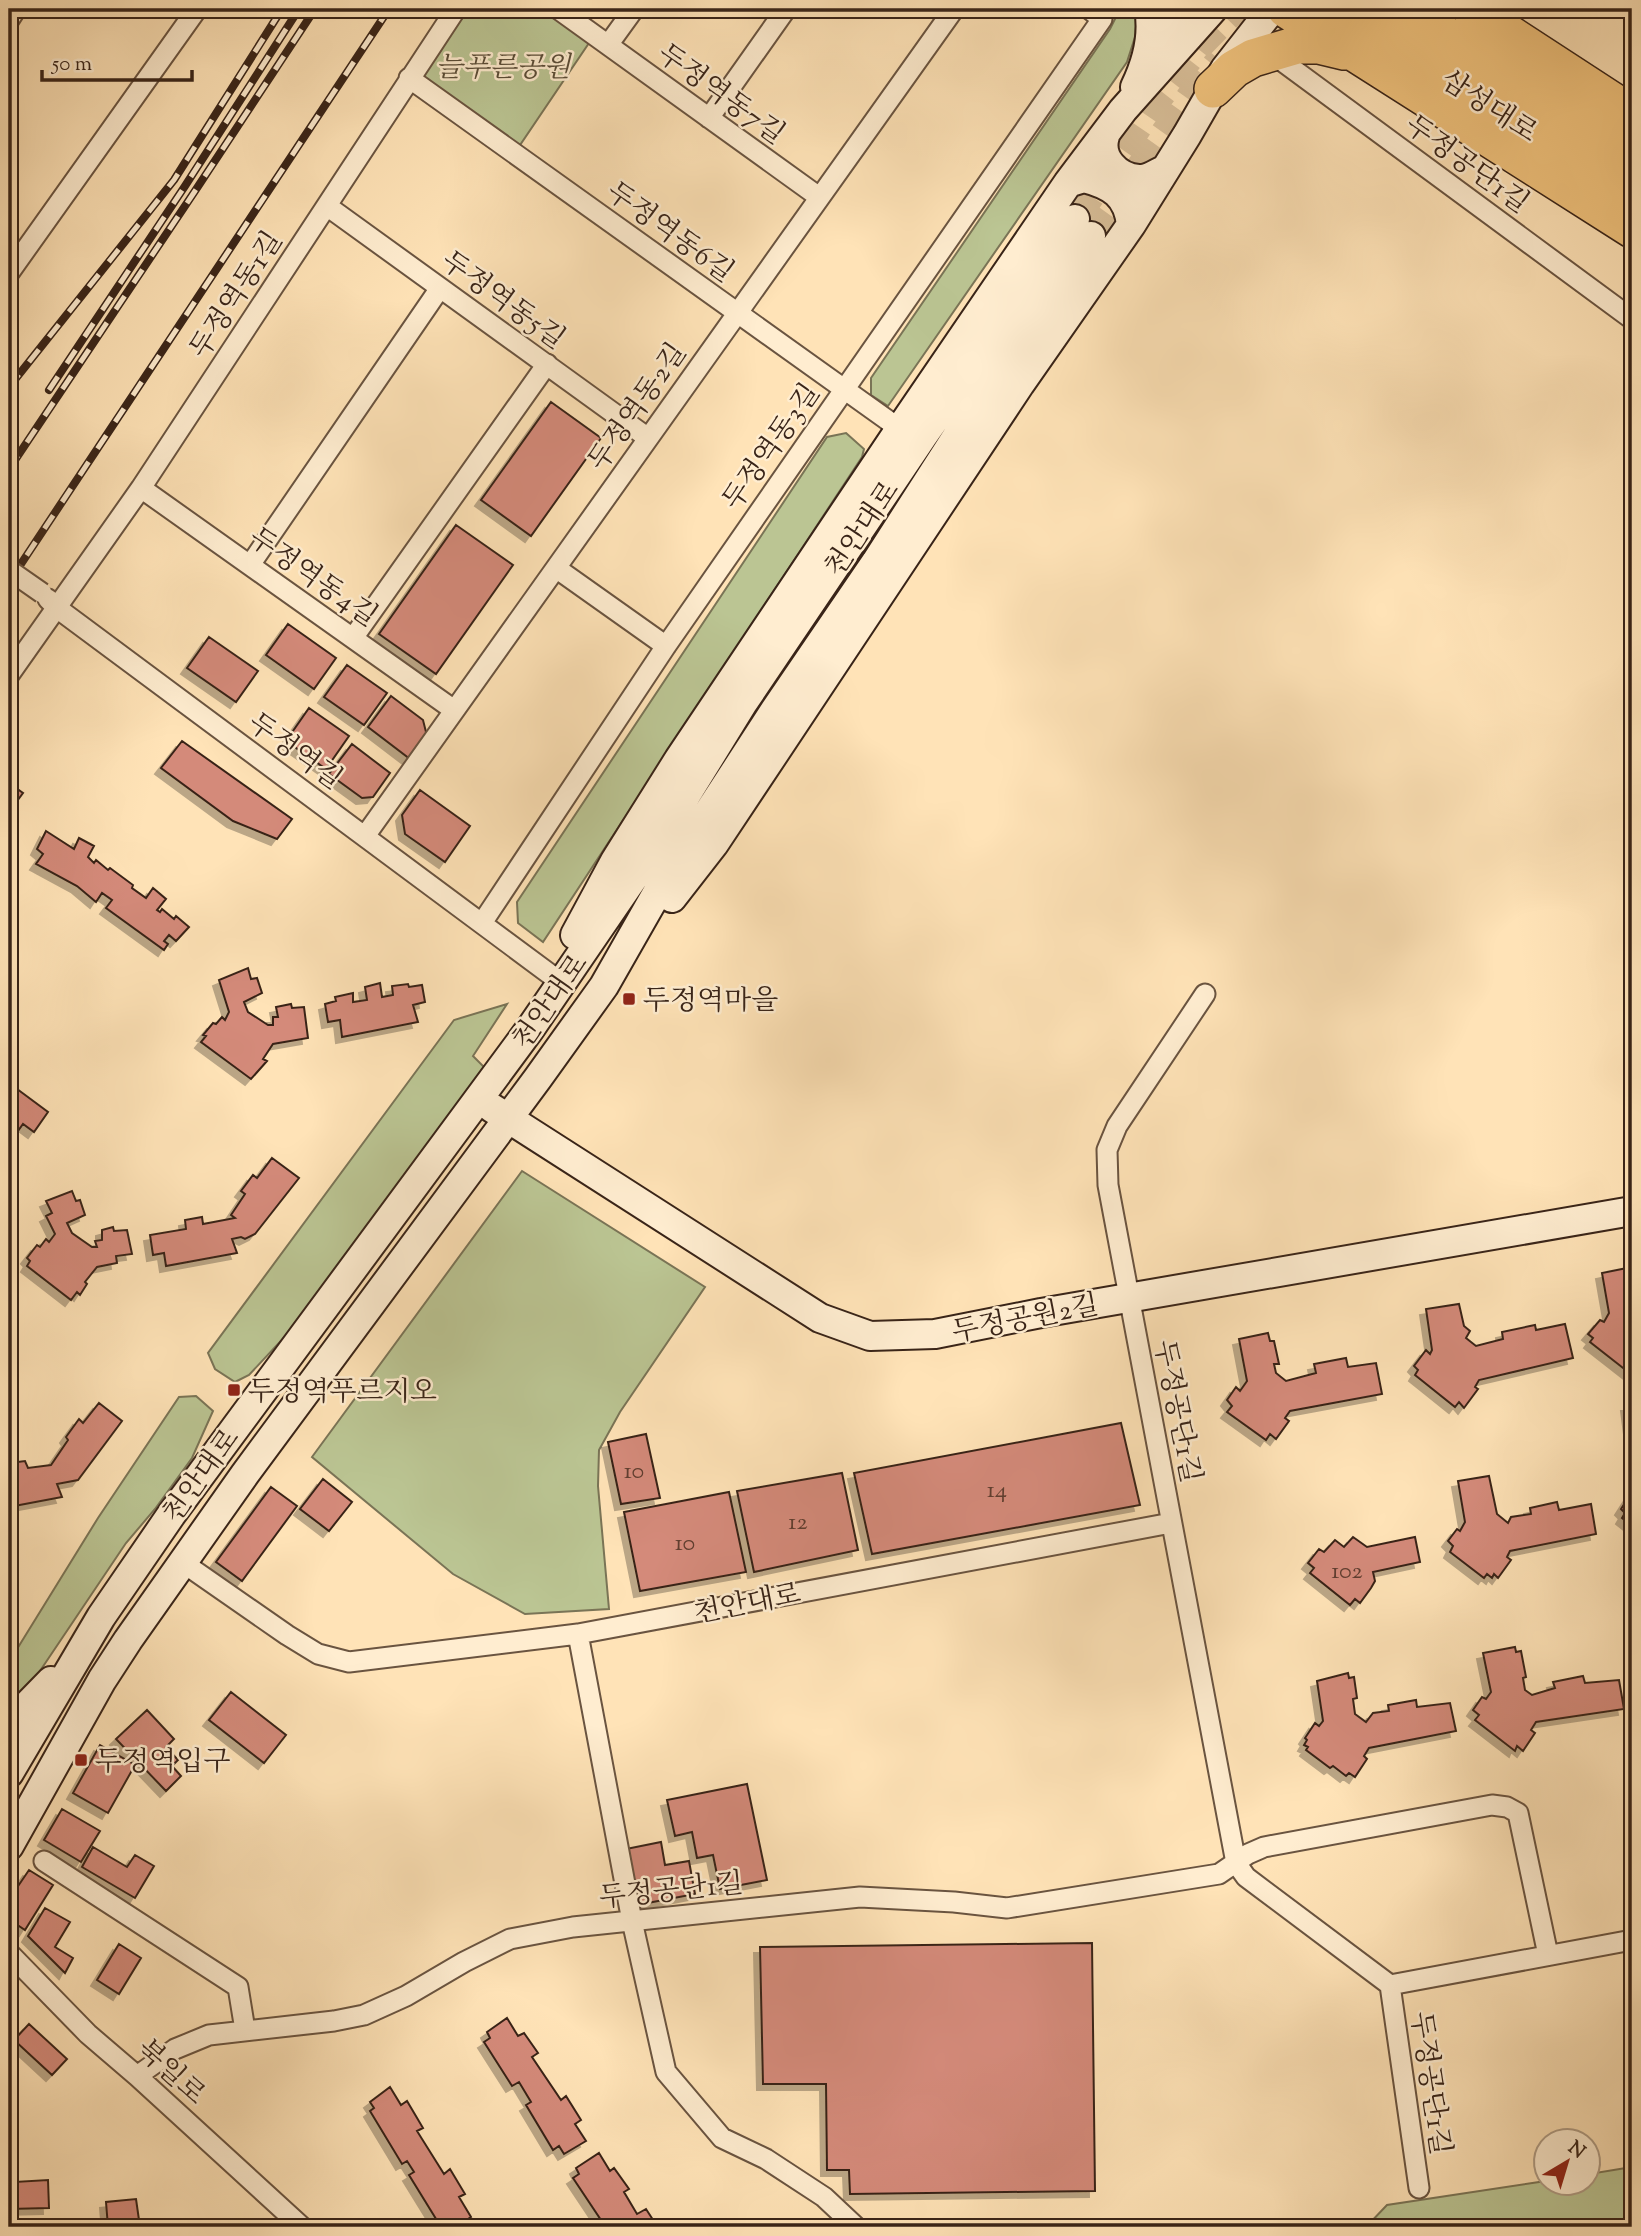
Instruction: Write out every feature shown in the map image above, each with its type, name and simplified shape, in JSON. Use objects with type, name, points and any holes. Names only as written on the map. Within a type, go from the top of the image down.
[{"type":"highway","points":[[1286,9],[1632,229]]},
{"type":"highway","name":"삼성대로","points":[[1405,9],[1632,155]]},
{"type":"highway","points":[[1471,9],[1632,114]]},
{"type":"highway","points":[[1510,9],[1560,67]]},
{"type":"highway","name":"삼성대로","points":[[1345,11],[1632,197]]},
{"type":"highway","points":[[1213,89],[1234,69],[1253,58],[1297,45],[1319,45],[1358,55]]},
{"type":"main road","points":[[1123,110],[1142,73],[1150,44],[1149,9]]},
{"type":"main road","points":[[1176,48],[1178,9]]},
{"type":"main road","points":[[530,1029],[551,975],[615,861],[679,759],[1068,183],[1123,110],[1213,9]]},
{"type":"main road","points":[[604,986],[714,844],[1020,384],[1131,225],[1213,89],[1244,43],[1272,9]]},
{"type":"main road","points":[[1105,136],[1102,146],[1104,154],[1113,167],[1123,174],[1138,179],[1166,169]]},
{"type":"main road","points":[[1068,183],[1083,178],[1108,187],[1128,206],[1131,225]]},
{"type":"main road","name":"천안대로","points":[[9,1773],[101,1617],[171,1515],[530,1029],[651,852],[759,680],[923,436],[1083,227],[997,374],[876,562],[665,879],[604,986],[182,1562],[102,1680],[9,1846]]},
{"type":"main road","name":"두정공원2길","points":[[478,1098],[820,1318],[870,1336],[934,1334],[1632,1210]]},
{"type":"main road","points":[[9,1724],[83,1648]]},
{"type":"street","points":[[9,20],[16,9]]},
{"type":"street","name":"두정역동1길","points":[[9,675],[141,488],[456,9]]},
{"type":"street","name":"두정역동7길","points":[[558,9],[819,197]]},
{"type":"street","points":[[608,45],[634,9]]},
{"type":"street","points":[[709,118],[786,9]]},
{"type":"street","name":"두정역동2길","points":[[365,836],[954,9]]},
{"type":"street","name":"두정역동3길","points":[[482,923],[666,646],[1101,19],[1089,9]]},
{"type":"street","points":[[9,272],[193,10]]},
{"type":"street","name":"두정공단1길","points":[[1271,53],[1632,319]]},
{"type":"street","name":"두정역동6길","points":[[409,78],[900,429]]},
{"type":"street","name":"두정역동5길","points":[[327,206],[648,438]]},
{"type":"street","points":[[250,565],[440,288]]},
{"type":"street","points":[[354,638],[547,365]]},
{"type":"street","name":"두정역동4길","points":[[141,488],[454,710]]},
{"type":"street","points":[[556,568],[666,646]]},
{"type":"street","name":"두정역길","points":[[9,570],[551,975]]},
{"type":"street","name":"두정공단1길","points":[[1205,994],[1118,1126],[1108,1150],[1108,1185],[1236,1863],[1246,1877],[1390,1985],[1419,2189]]},
{"type":"street","name":"천안대로","points":[[182,1562],[287,1636],[318,1654],[349,1662],[578,1633],[1171,1523]]},
{"type":"street","points":[[578,1633],[632,1921],[666,2072],[722,2137],[766,2159],[824,2197],[856,2227]]},
{"type":"street","name":"두정공단1길","points":[[137,2076],[175,2049],[209,2035],[334,2021],[364,2015],[406,1996],[510,1939],[573,1927],[860,1897],[1007,1908],[1219,1874],[1248,1854],[1264,1847],[1492,1805],[1507,1807],[1518,1813],[1548,1955]]},
{"type":"street","points":[[44,1861],[238,1987],[245,2030]]},
{"type":"street","name":"두정공단1길","points":[[1390,1985],[1632,1940]]},
{"type":"street","name":"북일로","points":[[9,1953],[88,2034],[302,2227]]},
{"type":"green space","name":"늘푸른공원","points":[[465,9],[548,9],[591,40],[518,148],[419,77]]},
{"type":"green space","points":[[1110,9],[1137,9],[1135,37],[1127,62],[888,406],[871,395],[871,378],[1110,29],[1115,19]]},
{"type":"green space","points":[[846,433],[864,449],[862,457],[543,942],[518,923],[517,902],[827,437]]},
{"type":"green space","points":[[507,1004],[473,1056],[484,1067],[292,1329],[249,1375],[235,1382],[215,1369],[208,1353],[454,1020]]},
{"type":"green space","points":[[522,1171],[705,1287],[620,1412],[599,1450],[598,1486],[609,1609],[525,1614],[453,1574],[312,1457]]},
{"type":"green space","points":[[196,1396],[213,1411],[192,1458],[126,1543],[9,1717],[9,1662],[98,1518],[179,1397]]},
{"type":"green space","points":[[1632,2167],[1632,2227],[1366,2227],[1387,2205],[1532,2183],[1532,2198],[1602,2198],[1602,2172]]},
{"type":"building","points":[[551,402],[601,438],[531,536],[481,500]]},
{"type":"building","points":[[456,525],[513,565],[436,674],[379,634]]},
{"type":"building","points":[[288,624],[336,658],[314,689],[266,655]]},
{"type":"building","points":[[209,637],[258,671],[236,702],[187,668]]},
{"type":"building","points":[[347,665],[387,693],[364,725],[324,697]]},
{"type":"building","points":[[391,696],[423,720],[427,736],[410,759],[368,727]]},
{"type":"building","points":[[309,708],[349,736],[326,769],[286,741]]},
{"type":"building","points":[[182,741],[292,819],[277,839],[233,821],[161,768]]},
{"type":"building","points":[[352,744],[390,773],[373,797],[362,798],[329,774]]},
{"type":"building","points":[[9,783],[23,793],[9,812]]},
{"type":"building","points":[[420,790],[470,826],[445,862],[405,834],[402,815]]},
{"type":"building","points":[[46,831],[74,849],[79,838],[94,846],[88,857],[94,863],[96,860],[108,870],[110,868],[146,898],[153,888],[166,899],[157,910],[160,912],[162,909],[174,919],[176,916],[189,927],[176,941],[169,935],[164,941],[168,944],[164,950],[106,908],[112,900],[102,893],[96,902],[77,886],[36,864],[43,854],[37,849]]},
{"type":"building","points":[[248,968],[251,979],[257,978],[262,993],[244,1002],[248,1012],[268,1025],[273,1025],[273,1017],[278,1017],[276,1007],[291,1004],[292,1008],[304,1007],[308,1038],[273,1044],[263,1059],[267,1061],[251,1079],[201,1042],[213,1023],[216,1024],[222,1017],[225,1020],[229,1012],[219,980]]},
{"type":"building","points":[[380,983],[382,997],[393,995],[392,986],[422,985],[425,1002],[413,1005],[418,1022],[342,1037],[340,1020],[328,1022],[325,1004],[336,1001],[335,997],[353,993],[353,1002],[367,1000],[365,987]]},
{"type":"building","points":[[9,1083],[48,1112],[34,1132],[23,1124],[13,1138],[9,1134]]},
{"type":"building","points":[[272,1158],[299,1178],[255,1234],[245,1239],[232,1239],[237,1253],[166,1266],[164,1253],[153,1255],[150,1235],[186,1229],[185,1220],[202,1217],[203,1224],[235,1218],[231,1215],[245,1194],[241,1191],[253,1175],[257,1178]]},
{"type":"building","points":[[72,1191],[76,1201],[80,1200],[85,1215],[67,1223],[72,1233],[92,1247],[97,1247],[95,1241],[102,1240],[102,1230],[113,1227],[114,1231],[127,1230],[132,1254],[116,1256],[117,1263],[97,1267],[85,1282],[87,1284],[80,1295],[77,1292],[71,1300],[27,1266],[30,1261],[27,1258],[37,1245],[40,1247],[46,1239],[49,1242],[55,1234],[46,1216],[52,1213],[46,1201]]},
{"type":"building","points":[[1632,1267],[1632,1375],[1590,1342],[1593,1338],[1588,1334],[1600,1320],[1604,1322],[1609,1313],[1602,1273]]},
{"type":"building","points":[[1459,1304],[1464,1326],[1470,1331],[1466,1338],[1476,1346],[1503,1339],[1502,1332],[1535,1325],[1536,1330],[1565,1324],[1573,1358],[1479,1380],[1475,1387],[1478,1389],[1464,1408],[1459,1402],[1455,1407],[1415,1375],[1418,1370],[1414,1366],[1426,1350],[1430,1354],[1432,1350],[1426,1309]]},
{"type":"building","points":[[1268,1333],[1270,1341],[1274,1341],[1279,1364],[1274,1364],[1276,1373],[1286,1381],[1316,1373],[1314,1364],[1346,1358],[1348,1367],[1376,1363],[1382,1394],[1290,1411],[1285,1418],[1289,1421],[1276,1439],[1270,1434],[1266,1440],[1227,1412],[1232,1406],[1227,1400],[1236,1387],[1240,1391],[1247,1381],[1239,1339]]},
{"type":"building","points":[[99,1403],[122,1421],[78,1480],[57,1484],[62,1497],[9,1507],[10,1463],[25,1461],[28,1468],[51,1465],[79,1419],[83,1423]]},
{"type":"building","points":[[1627,1405],[1632,1405],[1632,1444]]},
{"type":"building","points":[[1121,1423],[1140,1505],[872,1554],[854,1473]]},
{"type":"building","points":[[646,1434],[660,1498],[621,1504],[608,1442]]},
{"type":"building","points":[[842,1473],[858,1550],[754,1572],[737,1491]]},
{"type":"building","points":[[1489,1476],[1497,1514],[1508,1523],[1511,1517],[1531,1514],[1530,1508],[1557,1502],[1559,1510],[1591,1504],[1596,1534],[1510,1551],[1507,1557],[1511,1560],[1498,1578],[1494,1574],[1492,1578],[1487,1574],[1484,1578],[1450,1552],[1453,1546],[1448,1541],[1457,1529],[1460,1531],[1465,1522],[1458,1481]]},
{"type":"building","points":[[323,1479],[352,1502],[329,1531],[300,1509]]},
{"type":"building","points":[[271,1487],[297,1506],[242,1581],[216,1562]]},
{"type":"building","points":[[729,1492],[746,1572],[640,1591],[624,1512]]},
{"type":"building","points":[[1630,1495],[1632,1526],[1622,1518],[1625,1513],[1621,1509]]},
{"type":"building","points":[[1353,1537],[1367,1547],[1415,1537],[1420,1562],[1373,1572],[1375,1581],[1371,1588],[1360,1603],[1355,1599],[1350,1605],[1310,1573],[1314,1568],[1308,1563],[1319,1549],[1324,1552],[1335,1540],[1344,1547]]},
{"type":"building","points":[[1515,1647],[1516,1652],[1521,1651],[1526,1677],[1523,1678],[1525,1690],[1532,1695],[1555,1688],[1553,1682],[1583,1676],[1585,1683],[1619,1680],[1624,1709],[1536,1722],[1531,1730],[1535,1733],[1523,1751],[1517,1746],[1515,1751],[1475,1720],[1479,1715],[1473,1710],[1482,1697],[1486,1699],[1491,1692],[1483,1653]]},
{"type":"building","points":[[1348,1673],[1349,1678],[1354,1677],[1357,1698],[1353,1699],[1355,1714],[1366,1722],[1373,1713],[1389,1711],[1388,1705],[1416,1700],[1417,1707],[1450,1703],[1456,1731],[1369,1748],[1364,1756],[1367,1759],[1355,1777],[1349,1773],[1346,1776],[1333,1766],[1330,1768],[1306,1750],[1308,1747],[1304,1745],[1307,1740],[1305,1738],[1315,1723],[1319,1726],[1323,1721],[1317,1681]]},
{"type":"building","points":[[231,1692],[286,1735],[264,1763],[209,1720]]},
{"type":"building","points":[[147,1710],[174,1739],[166,1747],[178,1760],[172,1766],[181,1776],[166,1791],[116,1739]]},
{"type":"building","points":[[100,1745],[135,1765],[108,1813],[73,1793]]},
{"type":"building","points":[[747,1784],[767,1880],[720,1889],[713,1855],[697,1858],[692,1832],[675,1836],[667,1800]]},
{"type":"building","points":[[62,1809],[100,1831],[81,1862],[44,1840]]},
{"type":"building","points":[[661,1842],[665,1865],[689,1861],[695,1894],[637,1905],[626,1849]]},
{"type":"building","points":[[93,1847],[127,1867],[135,1855],[154,1866],[135,1898],[82,1867]]},
{"type":"building","points":[[29,1870],[53,1885],[25,1930],[16,1924],[12,1895]]},
{"type":"building","points":[[45,1908],[70,1922],[55,1947],[73,1958],[65,1973],[28,1936]]},
{"type":"building","points":[[1092,1943],[1095,2191],[850,2194],[849,2170],[827,2170],[826,2084],[763,2084],[760,1947]]},
{"type":"building","points":[[119,1944],[141,1958],[119,1994],[97,1980]]},
{"type":"building","points":[[507,2018],[518,2036],[524,2033],[538,2053],[532,2057],[561,2100],[566,2096],[581,2120],[575,2124],[586,2141],[564,2154],[559,2146],[553,2150],[526,2105],[531,2102],[519,2082],[512,2086],[484,2042],[490,2038],[487,2032]]},
{"type":"building","points":[[29,2024],[67,2059],[52,2075],[14,2040]]},
{"type":"building","points":[[390,2087],[401,2105],[407,2101],[423,2128],[417,2131],[444,2174],[450,2169],[465,2194],[459,2197],[471,2217],[455,2227],[441,2227],[409,2175],[414,2172],[407,2161],[402,2164],[370,2111],[374,2108],[370,2102]]},
{"type":"building","points":[[599,2153],[610,2171],[614,2168],[629,2189],[624,2192],[637,2214],[646,2209],[657,2226],[663,2223],[665,2227],[629,2227],[625,2222],[617,2227],[611,2222],[605,2226],[573,2178],[579,2174],[576,2168]]},
{"type":"building","points":[[9,2165],[14,2165],[15,2182],[48,2180],[49,2208],[9,2209]]},
{"type":"building","points":[[136,2199],[140,2227],[108,2227],[106,2202]]},
{"type":"tunnel","points":[[1075,219],[1154,104],[1200,45],[1235,9]]},
{"type":"tunnel","points":[[1091,236],[1193,93],[1220,60]]},
{"type":"railway","points":[[9,387],[174,180],[282,9]]},
{"type":"railway","points":[[49,390],[299,9]]},
{"type":"railway","points":[[9,469],[315,9]]},
{"type":"railway","points":[[9,582],[389,9]]},
{"type":"place","name":"두정역마을","points":[[629,999]]},
{"type":"place","name":"두정역푸르지오","points":[[234,1390]]},
{"type":"place","name":"두정역입구","points":[[81,1760]]}]
